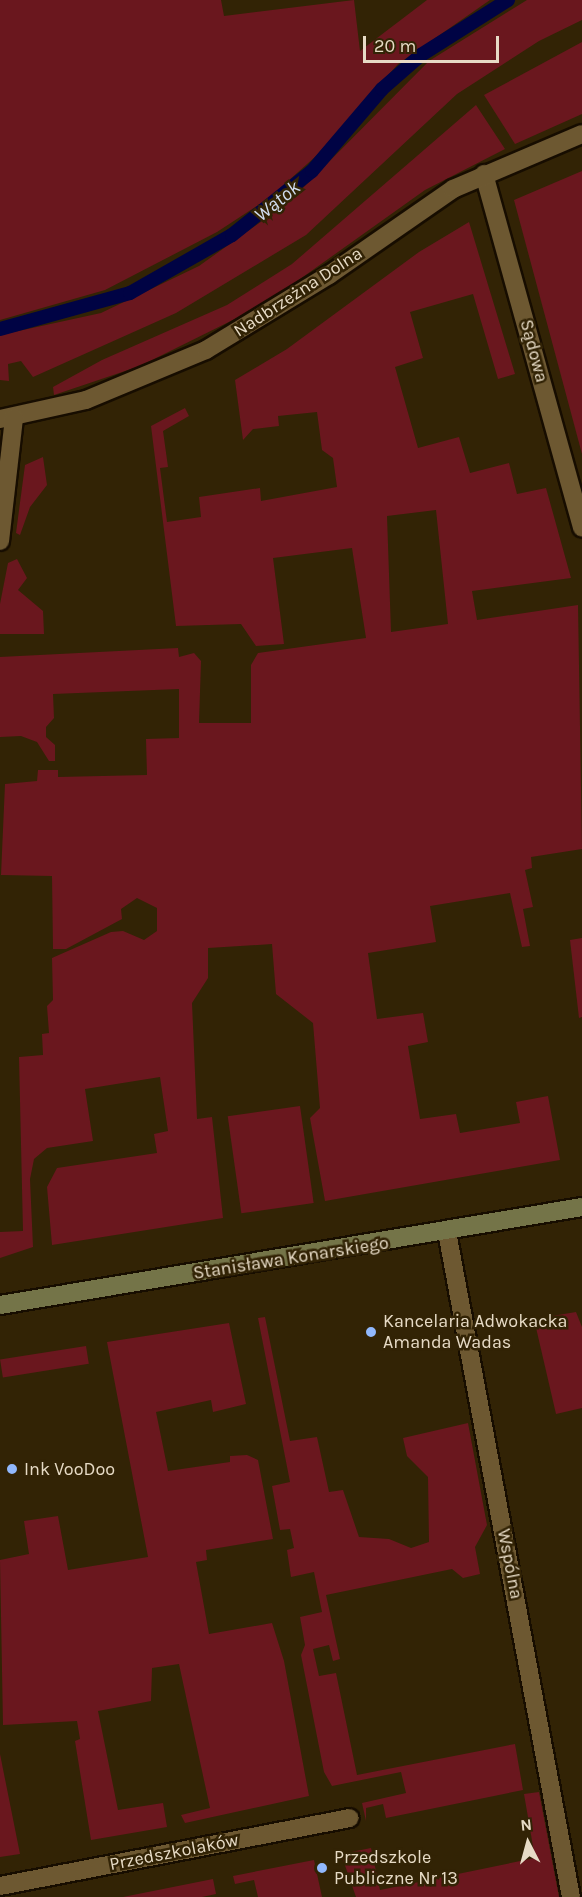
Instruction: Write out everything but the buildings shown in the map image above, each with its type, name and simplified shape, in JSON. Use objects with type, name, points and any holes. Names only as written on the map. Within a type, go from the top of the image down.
[{"type":"street","name":"Nadbrzeżna Dolna","points":[[7,419],[86,400],[206,350],[329,275],[409,216],[484,174],[582,134]]},
{"type":"street","name":"Sądowa","points":[[484,174],[582,528]]},
{"type":"street","points":[[0,541],[7,419]]},
{"type":"street","name":"Stanisława Konarskiego","points":[[0,1305],[447,1232],[582,1207]]},
{"type":"street","name":"Wspólna","points":[[447,1232],[571,1897]]},
{"type":"street","name":"Przedszkolaków","points":[[0,1886],[349,1818]]},
{"type":"shaded area","points":[[0,0],[221,0],[224,16],[354,0],[360,51],[427,0],[490,0],[398,64],[316,156],[269,198],[217,232],[105,290],[0,320]]},
{"type":"shaded area","points":[[527,0],[582,0],[582,20],[539,41],[457,94],[306,235],[176,313],[33,377],[21,361],[8,364],[9,381],[0,380],[0,335],[101,313],[199,266],[290,201],[429,61]]},
{"type":"shaded area","points":[[582,42],[582,114],[515,144],[484,95]]},
{"type":"shaded area","points":[[476,105],[505,149],[425,190],[265,304],[140,366],[54,395],[53,387],[102,360],[227,305],[292,264]]},
{"type":"shaded area","points":[[582,171],[582,454],[514,200]]},
{"type":"shaded area","points":[[469,222],[515,374],[498,379],[473,294],[410,312],[423,358],[395,367],[418,448],[459,437],[470,473],[509,463],[517,494],[546,488],[571,578],[472,591],[477,620],[578,605],[582,849],[531,857],[532,868],[525,870],[533,907],[523,909],[530,946],[522,947],[510,893],[430,906],[436,942],[368,953],[377,1019],[423,1013],[428,1042],[408,1046],[420,1119],[456,1114],[460,1133],[520,1123],[516,1102],[548,1096],[560,1160],[325,1201],[310,1118],[320,1108],[313,1023],[276,994],[272,944],[208,948],[208,978],[192,1003],[197,1119],[212,1117],[223,1218],[52,1245],[47,1187],[57,1168],[157,1153],[154,1134],[168,1131],[160,1077],[85,1089],[93,1141],[47,1148],[34,1159],[30,1179],[33,1247],[0,1258],[0,1232],[23,1231],[19,1057],[43,1055],[42,1034],[49,1033],[47,1006],[53,1000],[52,958],[111,932],[123,931],[144,940],[157,931],[157,908],[137,898],[121,909],[122,919],[66,949],[53,949],[52,876],[1,875],[5,784],[37,781],[38,770],[58,770],[58,777],[147,775],[146,739],[179,738],[179,689],[53,694],[54,718],[46,727],[46,737],[55,745],[55,761],[49,761],[37,742],[21,736],[0,737],[0,657],[178,648],[179,657],[194,653],[201,661],[199,723],[251,723],[251,665],[258,653],[366,638],[352,548],[273,558],[284,644],[256,646],[241,624],[176,626],[151,426],[185,408],[189,416],[163,431],[168,467],[160,468],[167,522],[201,517],[199,497],[260,488],[261,501],[337,487],[333,458],[322,450],[317,412],[278,416],[279,426],[253,429],[243,440],[235,380],[287,349],[419,252]],"holes":[[[436,510],[448,624],[391,632],[387,516]]]},
{"type":"shaded area","points":[[43,457],[47,485],[30,507],[20,535],[16,533],[25,465]]},
{"type":"shaded area","points":[[17,559],[27,578],[18,590],[43,611],[44,634],[0,634],[0,604],[8,563]]},
{"type":"shaded area","points":[[582,938],[582,1017],[579,1018],[570,940]]},
{"type":"shaded area","points":[[300,1106],[314,1203],[241,1213],[228,1116]]},
{"type":"shaded area","points":[[576,1312],[582,1327],[582,1408],[556,1414],[534,1319]]},
{"type":"shaded area","points":[[265,1317],[290,1441],[317,1437],[329,1492],[343,1490],[359,1537],[389,1539],[411,1548],[429,1542],[428,1477],[407,1456],[403,1438],[468,1423],[487,1525],[475,1547],[480,1574],[463,1578],[452,1569],[326,1595],[340,1659],[333,1661],[329,1645],[313,1649],[319,1676],[336,1673],[357,1775],[515,1744],[523,1790],[386,1818],[383,1804],[366,1808],[366,1821],[362,1803],[406,1793],[401,1772],[332,1786],[324,1772],[301,1655],[305,1645],[300,1617],[322,1612],[314,1572],[291,1577],[287,1550],[294,1548],[290,1529],[280,1530],[272,1486],[290,1482],[258,1318]]},
{"type":"shaded area","points":[[229,1323],[246,1404],[213,1412],[211,1400],[156,1412],[168,1471],[230,1462],[230,1456],[247,1455],[258,1460],[273,1539],[206,1550],[207,1560],[196,1562],[209,1634],[272,1623],[284,1661],[309,1796],[185,1823],[181,1815],[210,1808],[179,1664],[152,1668],[151,1701],[98,1711],[118,1810],[163,1803],[167,1827],[91,1840],[75,1741],[80,1739],[77,1721],[3,1725],[0,1560],[29,1554],[24,1521],[58,1516],[68,1570],[148,1557],[107,1342]]},
{"type":"shaded area","points":[[86,1346],[89,1364],[3,1377],[0,1360]]},
{"type":"shaded area","points":[[0,1754],[20,1854],[0,1857]]},
{"type":"shaded area","points":[[539,1792],[559,1897],[356,1897],[341,1854],[371,1848],[380,1890],[535,1858],[524,1794]]},
{"type":"shaded area","points":[[314,1860],[322,1897],[258,1897],[254,1880],[235,1884],[233,1876]]},
{"type":"shaded area","points":[[213,1879],[216,1894],[202,1897],[123,1897]]},
{"type":"waterway","name":"Wątok","points":[[0,329],[130,293],[232,235],[312,171],[382,89],[421,55],[508,0]]},
{"type":"place","name":"Kancelaria Adwokacka Amanda Wadas","points":[[371,1332]]},
{"type":"place","name":"Ink VooDoo","points":[[12,1469]]},
{"type":"place","name":"Przedszkole Publiczne Nr 13","points":[[322,1868]]}]
